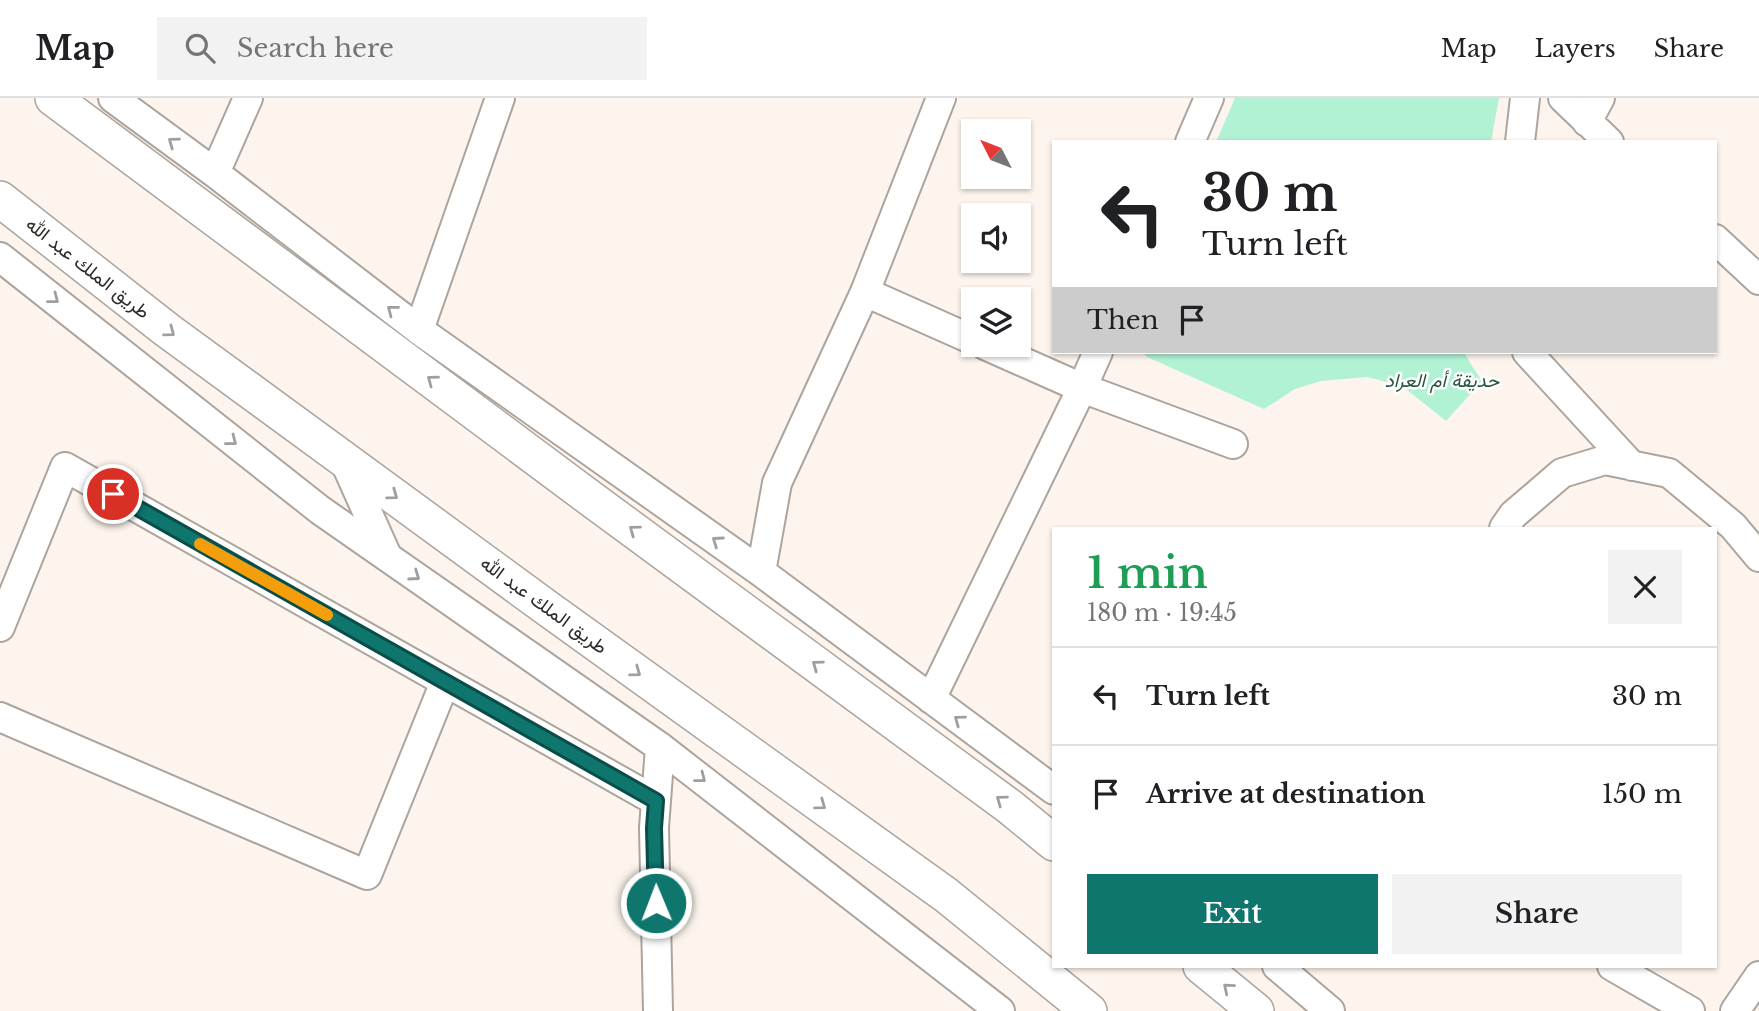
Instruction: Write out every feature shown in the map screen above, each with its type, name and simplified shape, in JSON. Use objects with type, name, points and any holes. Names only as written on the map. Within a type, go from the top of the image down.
[{"type":"main road","points":[[53,98],[1010,807],[1052,841]]},
{"type":"main road","name":"طريق الملك عبد الله","points":[[0,199],[167,330],[946,895],[1089,1011]]},
{"type":"main road","points":[[1203,968],[1255,1011]]},
{"type":"street","points":[[113,98],[419,330],[761,572],[1052,789]]},
{"type":"street","points":[[215,173],[248,98]]},
{"type":"street","points":[[419,330],[500,98]]},
{"type":"street","points":[[761,572],[777,483],[865,292],[941,98]]},
{"type":"street","points":[[1191,140],[1209,98]]},
{"type":"street","points":[[1520,140],[1525,98]]},
{"type":"street","points":[[1563,98],[1594,110],[1608,140]]},
{"type":"street","points":[[1717,241],[1759,280]]},
{"type":"street","points":[[0,257],[320,510],[660,747],[1000,1011]]},
{"type":"street","points":[[865,292],[961,335]]},
{"type":"street","points":[[931,699],[1097,354]]},
{"type":"street","points":[[1529,354],[1632,466]]},
{"type":"street","points":[[1012,357],[1082,388],[1233,444]]},
{"type":"street","points":[[472,410],[542,417]]},
{"type":"street","points":[[344,460],[388,558]]},
{"type":"street","points":[[1505,527],[1514,515],[1562,472],[1605,460],[1669,473],[1733,526],[1759,556]]},
{"type":"street","points":[[0,627],[65,467],[656,801]]},
{"type":"street","points":[[0,716],[367,875],[445,682]]},
{"type":"street","points":[[658,1011],[654,828],[660,747]]},
{"type":"street","points":[[1280,968],[1330,1011]]},
{"type":"street","points":[[1615,968],[1690,1011]]},
{"type":"street","points":[[1735,1011],[1759,976]]},
{"type":"green space","points":[[1235,98],[1499,98],[1491,140],[1217,140]]},
{"type":"green space","name":"حديقة أم العراد","points":[[1144,354],[1465,354],[1482,381],[1446,421],[1402,386],[1367,377],[1321,381],[1295,389],[1264,409]]},
{"type":"slow traffic","points":[[200,544],[327,615]]},
{"type":"route","points":[[113,494],[656,801],[656,903]]}]
